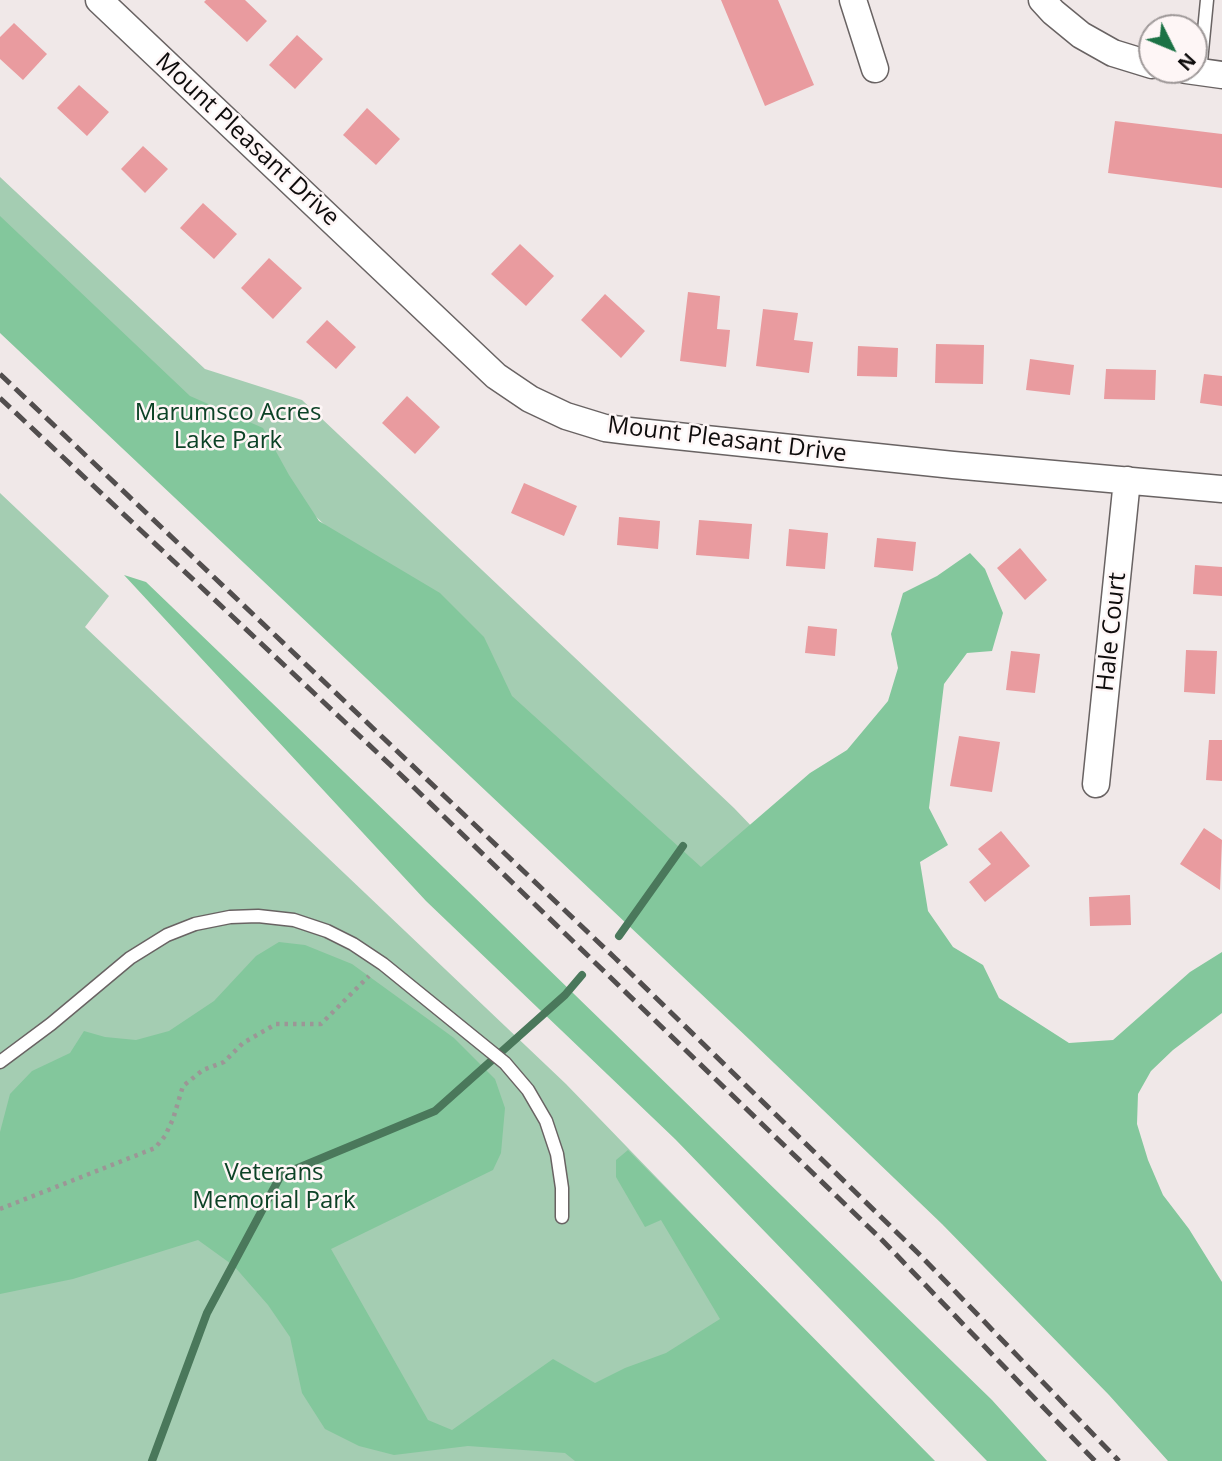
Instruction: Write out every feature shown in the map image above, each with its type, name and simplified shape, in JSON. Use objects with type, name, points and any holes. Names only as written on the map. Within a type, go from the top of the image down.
[{"type":"street","points":[[853,0],[875,69]]},
{"type":"street","points":[[1042,0],[1081,36],[1113,53],[1138,61]]},
{"type":"street","name":"Mount Pleasant Drive","points":[[109,3],[496,376],[530,399],[566,416],[605,428],[629,431],[953,465],[1222,489]]},
{"type":"street","name":"Hale Court","points":[[1096,784],[1127,480]]},
{"type":"lane","points":[[0,1062],[51,1024],[130,958],[167,935],[195,924],[230,917],[258,916],[294,920],[327,931],[353,944],[383,964],[497,1055],[528,1090],[546,1121],[557,1154],[562,1188],[562,1217]]},
{"type":"path","points":[[0,1209],[155,1148],[165,1136],[183,1086],[203,1070],[223,1062],[243,1043],[276,1024],[321,1024],[352,990],[383,964]]},
{"type":"green space","name":"Marumsco Acres Lake Park","points":[[0,177],[205,369],[302,400],[734,808],[1222,1317],[687,872],[260,463],[0,279]]},
{"type":"green space","points":[[0,216],[190,396],[263,428],[319,521],[440,593],[484,637],[512,696],[701,867],[810,773],[847,750],[888,701],[898,668],[891,634],[903,593],[937,576],[970,553],[985,569],[1003,613],[992,651],[967,653],[944,684],[929,808],[948,845],[920,862],[928,911],[953,947],[983,965],[999,998],[1069,1043],[1113,1040],[1190,972],[1222,952],[1222,1013],[1173,1050],[1151,1071],[1138,1094],[1137,1124],[1163,1195],[1189,1229],[1222,1282],[1222,1461],[1168,1461],[1109,1395],[942,1224],[0,333]]},
{"type":"green space","name":"Veterans Memorial Park","points":[[0,493],[109,596],[85,627],[566,1084],[931,1461],[0,1461]]},
{"type":"green space","points":[[124,575],[146,582],[469,892],[992,1400],[1047,1461],[987,1461],[675,1139],[426,901]]},
{"type":"green space","points":[[279,942],[305,945],[352,964],[454,1038],[495,1079],[505,1108],[501,1153],[493,1170],[331,1249],[428,1420],[452,1430],[553,1359],[595,1383],[625,1368],[666,1353],[720,1319],[661,1220],[645,1227],[616,1177],[616,1160],[628,1150],[935,1461],[575,1461],[565,1453],[468,1446],[394,1455],[359,1446],[325,1429],[302,1393],[290,1337],[268,1305],[234,1266],[198,1240],[73,1279],[0,1294],[0,1132],[10,1094],[32,1071],[70,1053],[84,1031],[105,1037],[136,1040],[169,1031],[214,1001],[256,956]]},
{"type":"building","points":[[245,0],[267,21],[247,42],[204,2]]},
{"type":"building","points":[[721,0],[778,0],[814,85],[765,106]]},
{"type":"building","points":[[14,23],[47,54],[23,80],[0,59],[0,37]]},
{"type":"building","points":[[297,35],[323,59],[295,89],[269,65]]},
{"type":"building","points":[[79,85],[109,112],[87,136],[57,108]]},
{"type":"building","points":[[367,108],[400,139],[376,165],[343,135]]},
{"type":"building","points":[[1115,121],[1222,134],[1222,188],[1108,173]]},
{"type":"building","points":[[143,146],[168,169],[145,193],[121,169]]},
{"type":"building","points":[[203,203],[237,234],[214,259],[180,228]]},
{"type":"building","points":[[520,244],[554,276],[526,306],[491,274]]},
{"type":"building","points":[[269,258],[302,288],[273,319],[241,288]]},
{"type":"building","points":[[688,292],[720,296],[717,329],[730,330],[726,367],[680,361]]},
{"type":"building","points":[[605,294],[645,331],[621,358],[581,320]]},
{"type":"building","points":[[763,309],[798,313],[794,340],[813,342],[809,373],[756,366]]},
{"type":"building","points":[[327,320],[356,347],[336,369],[306,342]]},
{"type":"building","points":[[936,344],[984,345],[983,384],[935,383]]},
{"type":"building","points":[[858,346],[898,348],[897,377],[857,376]]},
{"type":"building","points":[[1030,359],[1074,365],[1070,395],[1026,390]]},
{"type":"building","points":[[1106,369],[1156,370],[1155,400],[1104,399]]},
{"type":"building","points":[[1204,374],[1222,376],[1222,406],[1200,403]]},
{"type":"building","points":[[407,396],[440,427],[415,454],[382,423]]},
{"type":"building","points":[[524,483],[577,506],[564,536],[511,513]]},
{"type":"building","points":[[619,517],[660,521],[658,549],[617,545]]},
{"type":"building","points":[[699,520],[752,524],[749,559],[696,555]]},
{"type":"building","points":[[789,529],[828,533],[825,569],[786,566]]},
{"type":"building","points":[[877,538],[916,542],[913,571],[874,567]]},
{"type":"building","points":[[1020,548],[1047,580],[1025,600],[997,568]]},
{"type":"building","points":[[1195,565],[1222,567],[1222,596],[1193,594]]},
{"type":"building","points":[[808,626],[837,629],[835,656],[805,653]]},
{"type":"building","points":[[1186,650],[1217,651],[1215,694],[1184,692]]},
{"type":"building","points":[[1011,651],[1040,654],[1035,693],[1006,690]]},
{"type":"building","points":[[959,736],[1000,742],[992,792],[950,786]]},
{"type":"building","points":[[1209,740],[1222,740],[1222,781],[1206,780]]},
{"type":"building","points":[[1204,828],[1222,840],[1220,890],[1180,864]]},
{"type":"building","points":[[1001,831],[1030,866],[985,902],[969,882],[991,864],[978,849]]},
{"type":"building","points":[[1130,895],[1131,925],[1090,926],[1089,897]]},
{"type":"waterway","points":[[619,936],[683,846]]},
{"type":"waterway","points":[[152,1461],[207,1313],[281,1175],[435,1111],[565,995],[582,975]]},
{"type":"railway","points":[[0,374],[615,958],[919,1254],[1119,1461]]},
{"type":"railway","points":[[0,398],[400,774],[882,1240],[1095,1461]]}]
